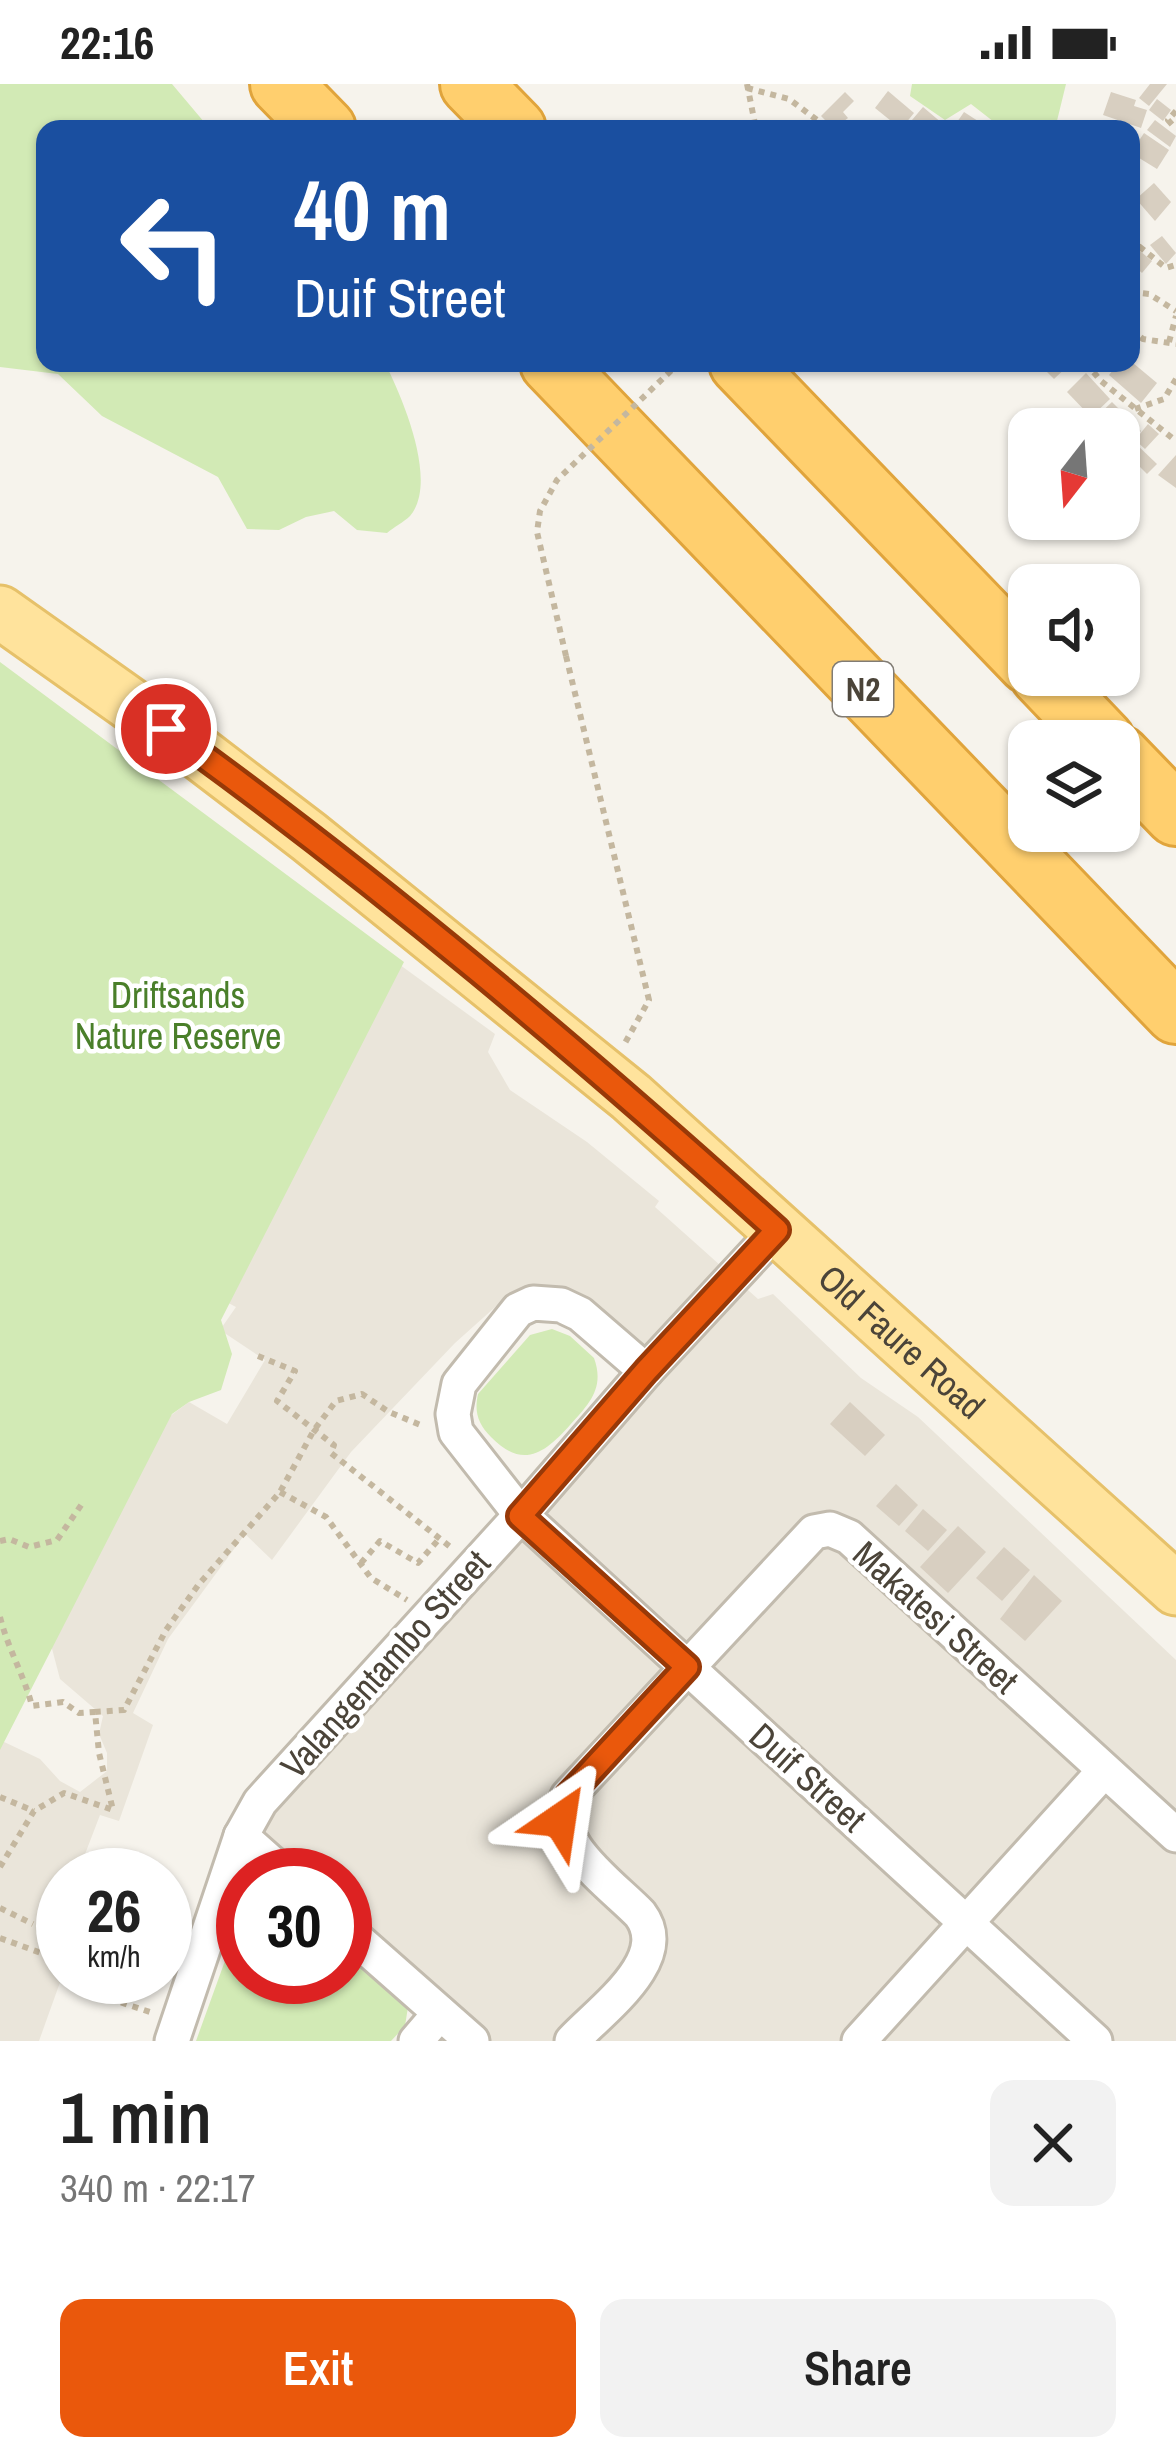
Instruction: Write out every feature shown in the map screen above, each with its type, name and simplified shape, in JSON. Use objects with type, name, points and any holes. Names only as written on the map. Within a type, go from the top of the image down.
[{"type":"highway","points":[[281,84],[316,120]]},
{"type":"highway","points":[[471,84],[505,120]]},
{"type":"highway","name":"N2","points":[[560,372],[1176,1013]]},
{"type":"highway","points":[[749,372],[1008,641]]},
{"type":"highway","points":[[1061,696],[1084,720]]},
{"type":"highway","points":[[1140,778],[1176,815]]},
{"type":"main road","name":"Old Faure Road","points":[[0,612],[199,753],[632,1097],[1176,1588]]},
{"type":"street","name":"Valangentambo Street","points":[[176,2030],[241,1836],[260,1802],[777,1230]]},
{"type":"street","points":[[456,1432],[452,1414],[459,1384],[518,1310],[533,1303],[561,1305],[580,1314],[646,1371]]},
{"type":"street","name":"Duif Street","points":[[456,1432],[520,1516],[1095,2041]]},
{"type":"street","name":"Makatesi Street","points":[[572,2041],[638,1972],[651,1941],[650,1927],[640,1914],[566,1839],[562,1808],[808,1536],[823,1529],[839,1531],[1176,1835]]},
{"type":"street","points":[[859,2041],[1104,1771]]},
{"type":"street","points":[[241,1836],[255,1848]]},
{"type":"street","points":[[372,1952],[472,2041]]},
{"type":"street","points":[[416,2041],[440,2013]]},
{"type":"path","points":[[753,120],[747,86],[789,99],[817,120]]},
{"type":"path","points":[[1176,111],[1168,120],[1176,129]]},
{"type":"path","points":[[1140,249],[1166,268],[1176,265]]},
{"type":"path","points":[[1140,293],[1176,313],[1173,343],[1140,337]]},
{"type":"path","points":[[617,1057],[649,1000],[537,532],[540,511],[557,480],[670,372]]},
{"type":"path","points":[[1096,372],[1134,408]]},
{"type":"path","points":[[1138,408],[1164,399],[1176,380]]},
{"type":"path","points":[[1140,413],[1176,441]]},
{"type":"path","points":[[257,1356],[295,1371],[277,1401],[334,1445],[331,1453],[474,1567]]},
{"type":"path","points":[[0,1617],[13,1664],[27,1686],[32,1706],[62,1702],[80,1713],[124,1710],[177,1615],[280,1492],[336,1401],[362,1394],[406,1419],[456,1432]]},
{"type":"path","points":[[280,1492],[326,1517],[371,1578],[430,1616]]},
{"type":"path","points":[[0,1541],[9,1539],[29,1547],[57,1540],[83,1501]]},
{"type":"path","points":[[361,1563],[380,1541],[418,1563],[440,1539]]},
{"type":"path","points":[[0,1867],[34,1811],[64,1793],[113,1810],[95,1712]]},
{"type":"path","points":[[0,1797],[34,1811]]},
{"type":"path","points":[[0,1908],[33,1924]]},
{"type":"path","points":[[0,1938],[36,1951]]},
{"type":"path","points":[[122,2004],[176,2030]]},
{"type":"shaded area","points":[[308,898],[495,1034],[488,1052],[510,1090],[587,1142],[659,1201],[655,1207],[758,1299],[773,1294],[861,1378],[918,1417],[1176,1660],[1176,2041],[474,2041],[372,1949],[372,1848],[259,1848],[244,1835],[646,1374],[547,1306],[546,1285],[512,1292],[455,1343],[351,1452],[272,1560],[245,1534],[168,1639],[133,1713],[153,1725],[119,1821],[100,1815],[87,1848],[36,1848],[36,2004],[52,2004],[39,2041],[0,2041],[0,1740],[40,1759],[60,1781],[80,1792],[107,1771],[107,1753],[99,1734],[103,1716],[60,1679],[41,1607],[166,1419],[189,1402],[227,1424],[265,1360],[220,1330],[236,1307],[217,1297]]},
{"type":"green space","points":[[0,84],[172,84],[202,120],[36,120],[36,371],[0,367]]},
{"type":"green space","points":[[912,84],[1066,84],[1057,120],[991,120],[971,104],[945,120],[910,96]]},
{"type":"green space","points":[[41,372],[389,372],[415,440],[421,483],[418,501],[410,516],[387,533],[357,530],[334,511],[279,530],[247,529],[218,477],[102,416],[58,374]]},
{"type":"green space","name":"Driftsands Nature Reserve","points":[[0,662],[404,962],[221,1320],[232,1354],[221,1390],[172,1414],[0,1750]]},
{"type":"green space","points":[[552,1329],[570,1336],[594,1358],[596,1387],[583,1410],[552,1443],[533,1454],[513,1453],[483,1427],[477,1412],[478,1394],[530,1335]]},
{"type":"green space","points":[[372,1975],[408,2007],[405,2026],[391,2041],[196,2041],[216,1986],[216,2004],[372,2004]]},
{"type":"building","points":[[1150,84],[1167,84],[1149,106],[1139,98]]},
{"type":"building","points":[[888,91],[914,113],[908,120],[890,120],[875,108]]},
{"type":"building","points":[[845,92],[854,101],[843,112],[845,120],[821,116]]},
{"type":"building","points":[[1111,92],[1136,100],[1134,106],[1147,110],[1141,128],[1140,120],[1103,115]]},
{"type":"building","points":[[1157,99],[1171,110],[1163,121],[1149,110]]},
{"type":"building","points":[[923,107],[938,120],[912,120]]},
{"type":"building","points":[[1155,120],[1176,136],[1170,147],[1147,130]]},
{"type":"building","points":[[1144,133],[1169,150],[1157,169],[1140,159]]},
{"type":"building","points":[[1154,183],[1171,202],[1155,221],[1140,204],[1140,195]]},
{"type":"building","points":[[1162,236],[1176,253],[1166,264],[1150,245]]},
{"type":"building","points":[[1140,251],[1152,261],[1140,271]]},
{"type":"building","points":[[1140,369],[1157,383],[1141,403],[1109,375]]},
{"type":"building","points":[[1086,373],[1110,399],[1100,408],[1082,408],[1067,392]]},
{"type":"building","points":[[1148,424],[1159,434],[1145,449],[1140,434]]},
{"type":"building","points":[[1140,448],[1157,464],[1147,474],[1140,467]]},
{"type":"building","points":[[1176,455],[1176,488],[1158,475]]},
{"type":"building","points":[[850,1402],[885,1435],[865,1456],[830,1424]]},
{"type":"building","points":[[896,1484],[918,1505],[899,1526],[876,1506]]},
{"type":"building","points":[[923,1509],[947,1530],[928,1551],[905,1531]]},
{"type":"building","points":[[958,1526],[986,1552],[948,1593],[920,1567]]},
{"type":"building","points":[[1004,1547],[1030,1570],[1002,1601],[976,1578]]},
{"type":"building","points":[[1034,1575],[1062,1601],[1025,1641],[1000,1619]]},
{"type":"route","points":[[166,729],[309,837],[632,1097],[777,1230],[520,1516],[687,1667],[568,1796],[560,1820]]}]
